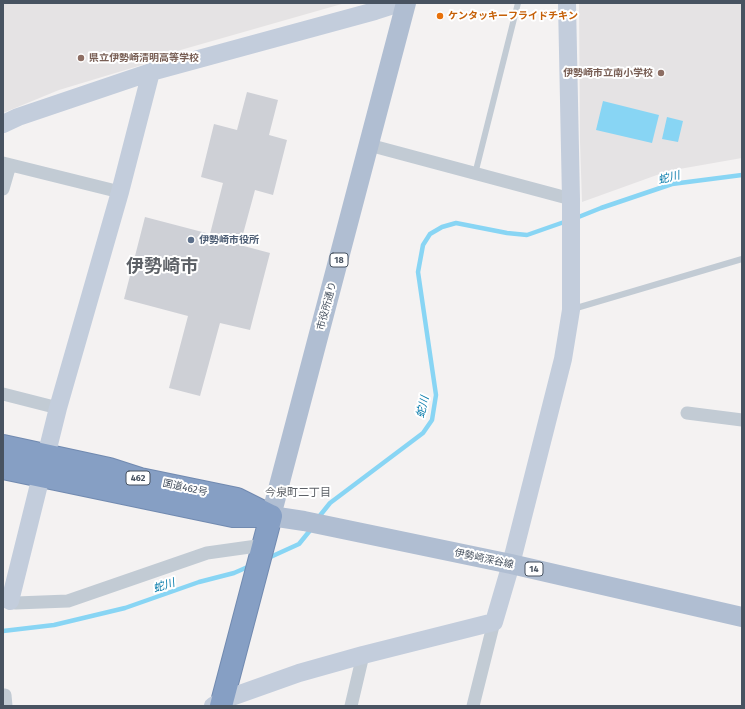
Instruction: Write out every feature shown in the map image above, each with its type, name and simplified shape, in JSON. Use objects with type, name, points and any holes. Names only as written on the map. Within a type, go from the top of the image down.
[{"type":"highway","name":"国道462号","points":[[3,446],[44,466]]},
{"type":"highway","name":"国道462号","points":[[3,468],[44,466],[109,469],[140,479],[237,499],[271,516]]},
{"type":"highway","points":[[219,704],[271,516]]},
{"type":"main road","name":"市役所通り","points":[[271,516],[406,3]]},
{"type":"main road","name":"伊勢崎深谷線","points":[[271,516],[511,564],[742,617]]},
{"type":"street","points":[[3,124],[151,72],[400,3]]},
{"type":"street","points":[[473,706],[563,359],[571,310],[571,204],[567,3]]},
{"type":"street","points":[[151,72],[120,192],[58,408],[44,466],[7,601],[16,603],[68,601],[207,553],[263,548]]},
{"type":"street","points":[[369,145],[474,174],[571,204]]},
{"type":"street","points":[[3,190],[6,164],[120,192]]},
{"type":"street","points":[[3,394],[58,408]]},
{"type":"street","points":[[687,413],[742,420]]},
{"type":"street","points":[[219,704],[299,673],[363,655],[494,622]]},
{"type":"street","points":[[351,706],[363,655]]},
{"type":"lane","points":[[474,174],[518,3]]},
{"type":"lane","points":[[571,310],[742,259]]},
{"type":"shaded area","name":"県立伊勢崎清明高等学校","points":[[3,3],[345,3],[163,55],[155,61],[59,90],[3,113]]},
{"type":"shaded area","name":"伊勢崎市立南小学校","points":[[579,3],[742,3],[742,158],[668,171],[582,202]]},
{"type":"water","points":[[603,101],[659,115],[652,143],[596,130]]},
{"type":"water","points":[[667,117],[683,121],[678,142],[662,139]]},
{"type":"building","name":"伊勢崎市役所","points":[[247,92],[278,100],[269,135],[287,140],[273,195],[255,190],[240,245],[270,253],[250,330],[220,323],[200,396],[169,388],[188,316],[124,299],[145,217],[210,234],[223,183],[201,177],[214,124],[237,130]]},
{"type":"waterway","name":"蛇川","points":[[576,218],[672,184],[742,175]]},
{"type":"waterway","name":"蛇川","points":[[318,518],[330,503],[423,433],[432,420],[436,395],[418,272],[423,245],[430,234],[442,227],[456,223],[507,233],[527,235],[567,221]]},
{"type":"waterway","name":"蛇川","points":[[266,559],[299,544],[312,528]]},
{"type":"waterway","name":"蛇川","points":[[3,631],[54,625],[125,608],[199,582],[234,573],[250,566]]},
{"type":"place","name":"ケンタッキーフライドチキン","points":[[440,16]]},
{"type":"place","name":"県立伊勢崎清明高等学校","points":[[81,58]]},
{"type":"place","name":"伊勢崎市立南小学校","points":[[661,73]]},
{"type":"place","name":"伊勢崎市役所","points":[[191,240]]},
{"type":"district","name":"伊勢崎市","points":[[162,267]]},
{"type":"district","name":"今泉町二丁目","points":[[298,493]]}]
